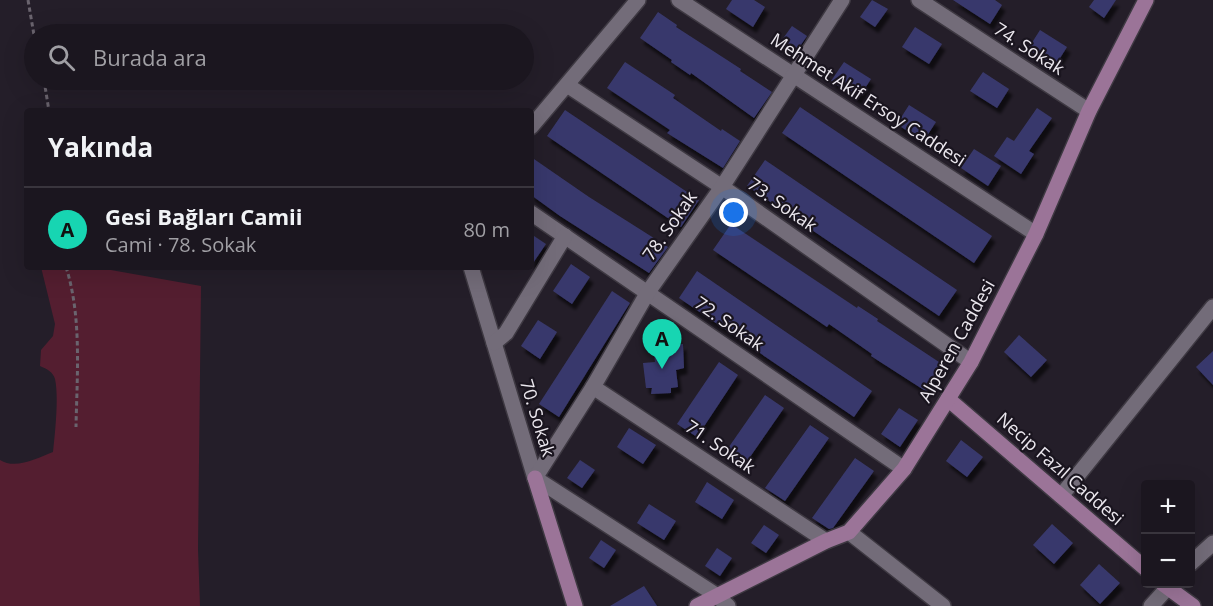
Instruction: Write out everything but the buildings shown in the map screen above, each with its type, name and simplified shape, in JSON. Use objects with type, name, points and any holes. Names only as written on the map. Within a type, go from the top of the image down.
[{"type":"street","points":[[534,124],[638,0]]},
{"type":"street","name":"Mehmet Akif Ersoy Caddesi","points":[[679,0],[1036,234]]},
{"type":"street","name":"78. Sokak","points":[[535,478],[593,387],[648,292],[722,187],[842,0]]},
{"type":"street","name":"74. Sokak","points":[[919,0],[1089,111]]},
{"type":"street","name":"Alperen Caddesi","points":[[697,606],[826,541],[849,532],[904,469],[971,362],[1036,234],[1089,111],[1146,0]]},
{"type":"street","name":"73. Sokak","points":[[567,86],[722,187],[971,362]]},
{"type":"street","name":"72. Sokak","points":[[534,215],[904,469]]},
{"type":"street","points":[[494,342],[506,333],[565,236]]},
{"type":"street","name":"70. Sokak","points":[[472,270],[535,478],[716,595],[728,606]]},
{"type":"street","points":[[1061,496],[1213,307]]},
{"type":"street","name":"71. Sokak","points":[[593,387],[826,541]]},
{"type":"street","name":"Necip Fazıl Caddesi","points":[[948,399],[1141,565]]},
{"type":"street","points":[[535,478],[575,606]]},
{"type":"street","points":[[849,532],[944,606]]},
{"type":"street","points":[[1195,560],[1213,543]]},
{"type":"street","points":[[1151,606],[1165,588]]},
{"type":"street","points":[[1171,588],[1193,606]]},
{"type":"path","points":[[28,0],[32,24]]},
{"type":"path","points":[[46,90],[49,108]]},
{"type":"path","points":[[67,270],[74,302],[76,427]]},
{"type":"shaded area","points":[[42,270],[111,270],[201,286],[198,549],[200,606],[0,606],[0,460],[6,463],[20,463],[53,452],[57,395],[55,379],[53,374],[40,366],[41,350],[53,336],[55,324]]},
{"type":"place","name":"Gesi Bağları Camii","points":[[662,369]]}]
